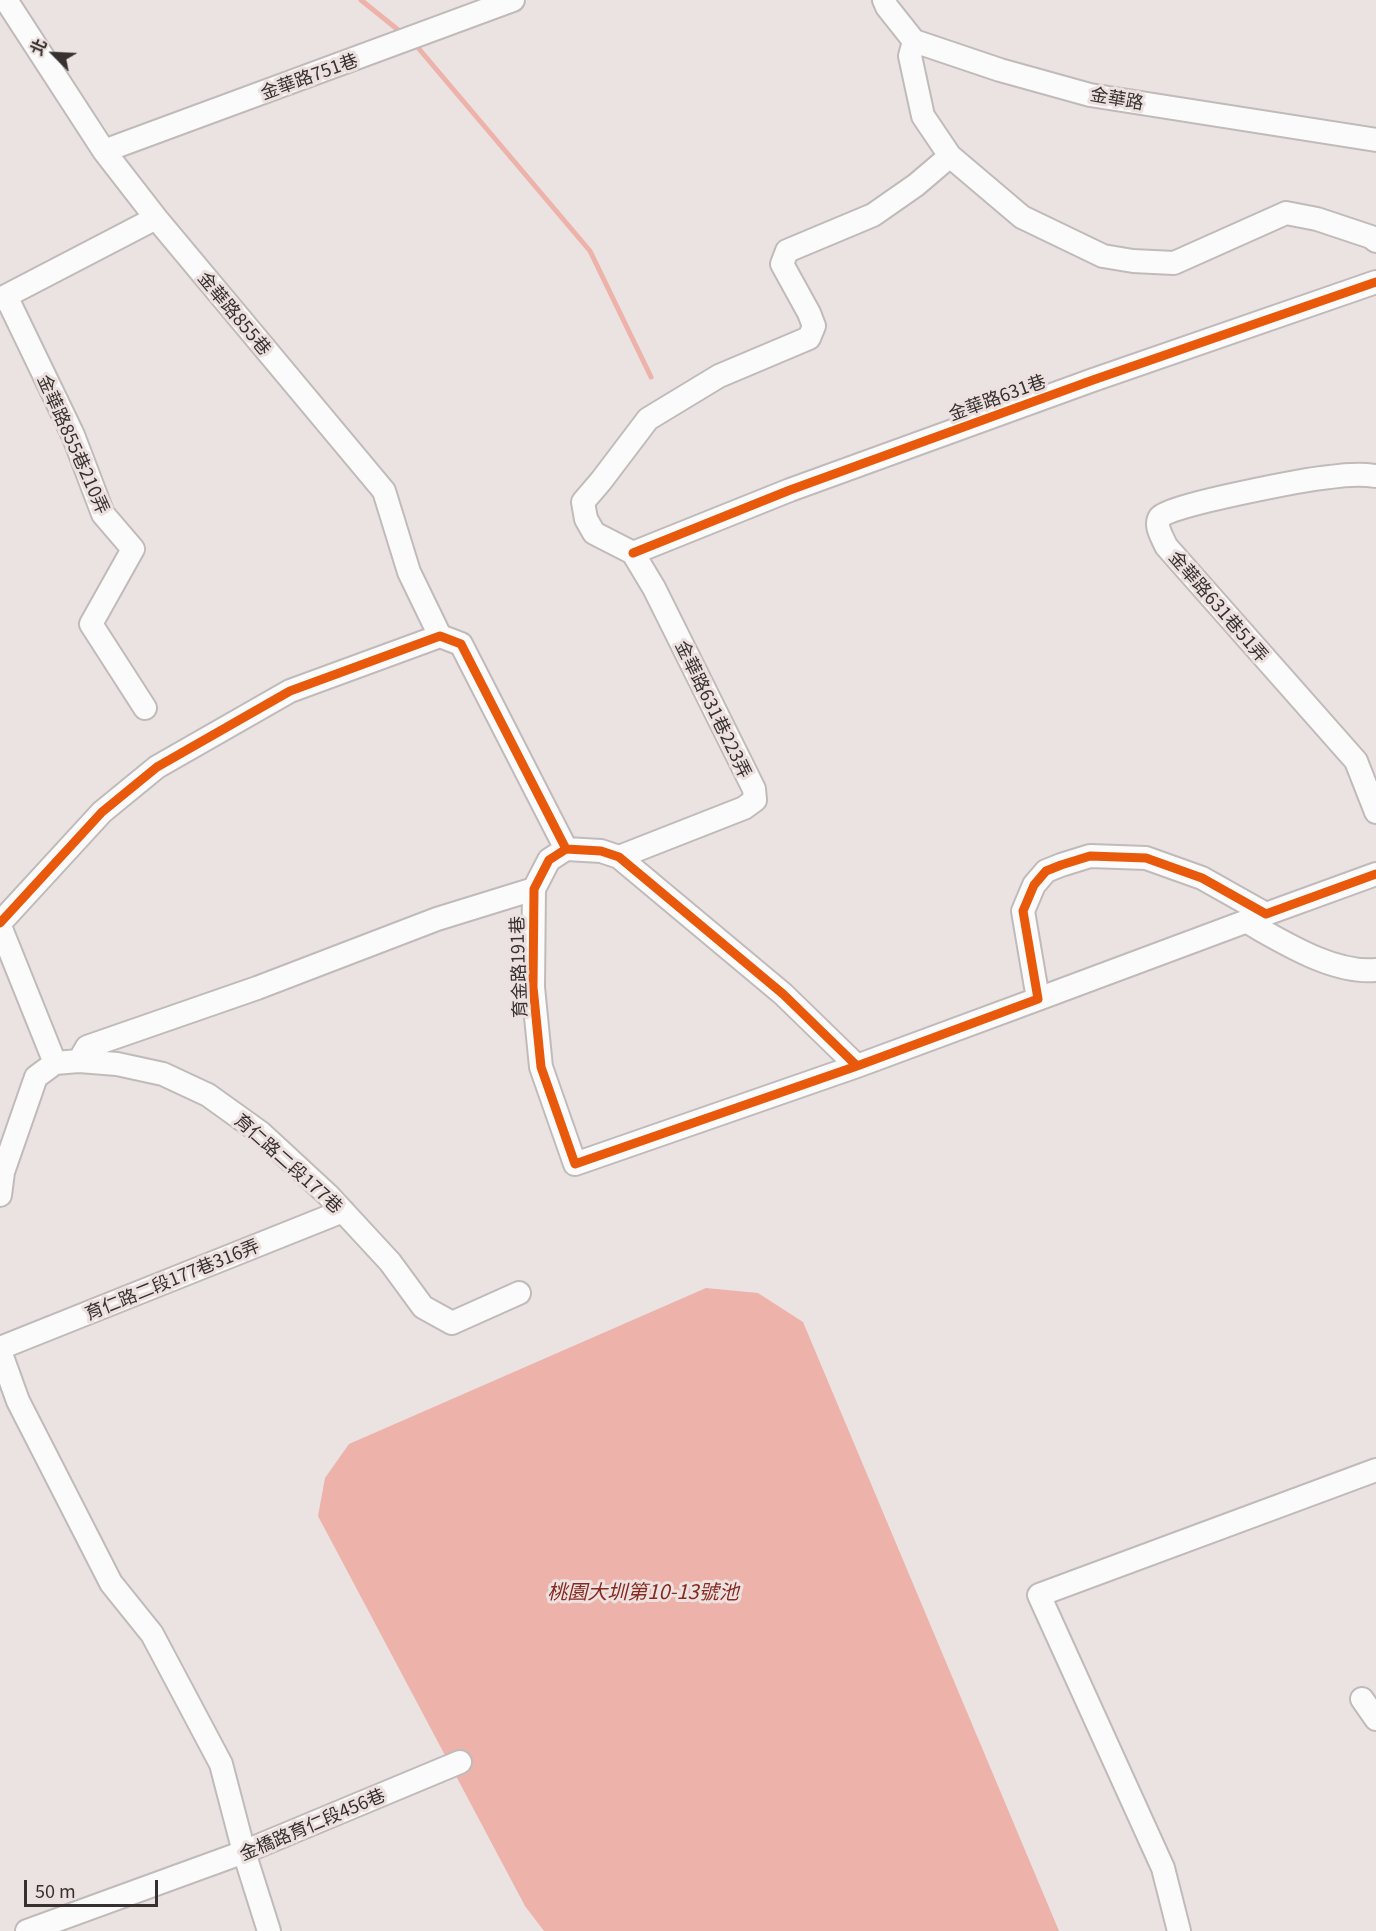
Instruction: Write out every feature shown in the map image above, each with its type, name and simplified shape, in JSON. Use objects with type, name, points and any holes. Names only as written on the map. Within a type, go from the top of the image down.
[{"type":"street","name":"金華路855巷","points":[[6,0],[104,151],[156,218],[384,491],[409,572],[440,636]]},
{"type":"street","name":"金華路751巷","points":[[104,151],[513,0]]},
{"type":"street","points":[[884,0],[914,41],[910,56],[923,116],[950,156],[1022,217],[1103,256],[1133,261],[1174,263],[1286,213],[1317,219],[1371,237],[1376,241]]},
{"type":"street","name":"金華路","points":[[914,41],[1000,70],[1090,95],[1376,140]]},
{"type":"street","points":[[633,553],[594,533],[586,519],[583,502],[601,482],[648,418],[719,376],[809,338],[814,326],[809,312],[782,264],[788,251],[873,215],[916,185],[950,156]]},
{"type":"street","name":"金華路855巷210弄","points":[[145,708],[91,624],[133,549],[103,514],[73,435],[3,298],[156,218]]},
{"type":"street","name":"金華路631巷","points":[[633,553],[790,490],[1093,380],[1376,282]]},
{"type":"street","name":"金華路631巷51弄","points":[[1376,476],[1329,477],[1192,503],[1166,512],[1160,517],[1157,526],[1166,546],[1356,761],[1376,812]]},
{"type":"street","name":"金華路631巷223弄","points":[[619,856],[744,808],[755,800],[754,789],[654,588],[633,553]]},
{"type":"street","points":[[0,1195],[3,1172],[36,1077],[55,1063],[0,924],[102,812],[157,767],[290,691],[440,636],[461,644],[566,849],[601,851],[619,856],[783,994],[857,1066]]},
{"type":"street","name":"育金路191巷","points":[[566,849],[549,860],[534,889],[533,987],[541,1066],[575,1164],[857,1066],[1256,918]]},
{"type":"street","points":[[1038,999],[1023,910],[1034,885],[1046,871],[1090,856],[1146,858],[1202,878],[1256,918],[1280,941],[1339,967],[1376,970]]},
{"type":"street","points":[[1256,918],[1376,874]]},
{"type":"street","points":[[79,1061],[87,1047],[257,988],[437,919],[534,889]]},
{"type":"street","name":"育仁路二段177巷","points":[[55,1063],[79,1061],[117,1064],[163,1074],[208,1095],[261,1133],[343,1210],[390,1262],[423,1307],[452,1323],[519,1293]]},
{"type":"street","name":"育仁路二段177巷316弄","points":[[0,1350],[343,1210]]},
{"type":"street","points":[[0,1350],[18,1401],[111,1582],[152,1634],[221,1764],[244,1852],[269,1931]]},
{"type":"street","points":[[1179,1931],[1163,1868],[1039,1595],[1376,1470]]},
{"type":"street","points":[[1362,1699],[1376,1719]]},
{"type":"street","name":"金橋路育仁段456巷","points":[[27,1931],[244,1852],[460,1762]]},
{"type":"water","name":"桃園大圳第10-13號池","points":[[706,1288],[758,1293],[803,1322],[1059,1931],[544,1931],[525,1906],[318,1516],[325,1478],[349,1444]]},
{"type":"waterway","points":[[361,0],[402,33]]},
{"type":"waterway","points":[[414,43],[590,251],[651,377]]},
{"type":"cycle path","points":[[633,553],[790,490],[1093,380],[1376,282]]},
{"type":"cycle path","points":[[0,923],[102,812],[157,767],[290,691],[440,636],[461,644],[566,849]]},
{"type":"cycle path","points":[[857,1066],[783,994],[619,857],[601,851],[566,849],[549,860],[534,889],[533,987],[541,1067],[575,1164],[857,1066],[1038,999],[1023,911],[1034,885],[1046,871],[1061,865],[1090,856],[1146,858],[1202,878],[1266,914],[1376,874]]}]
